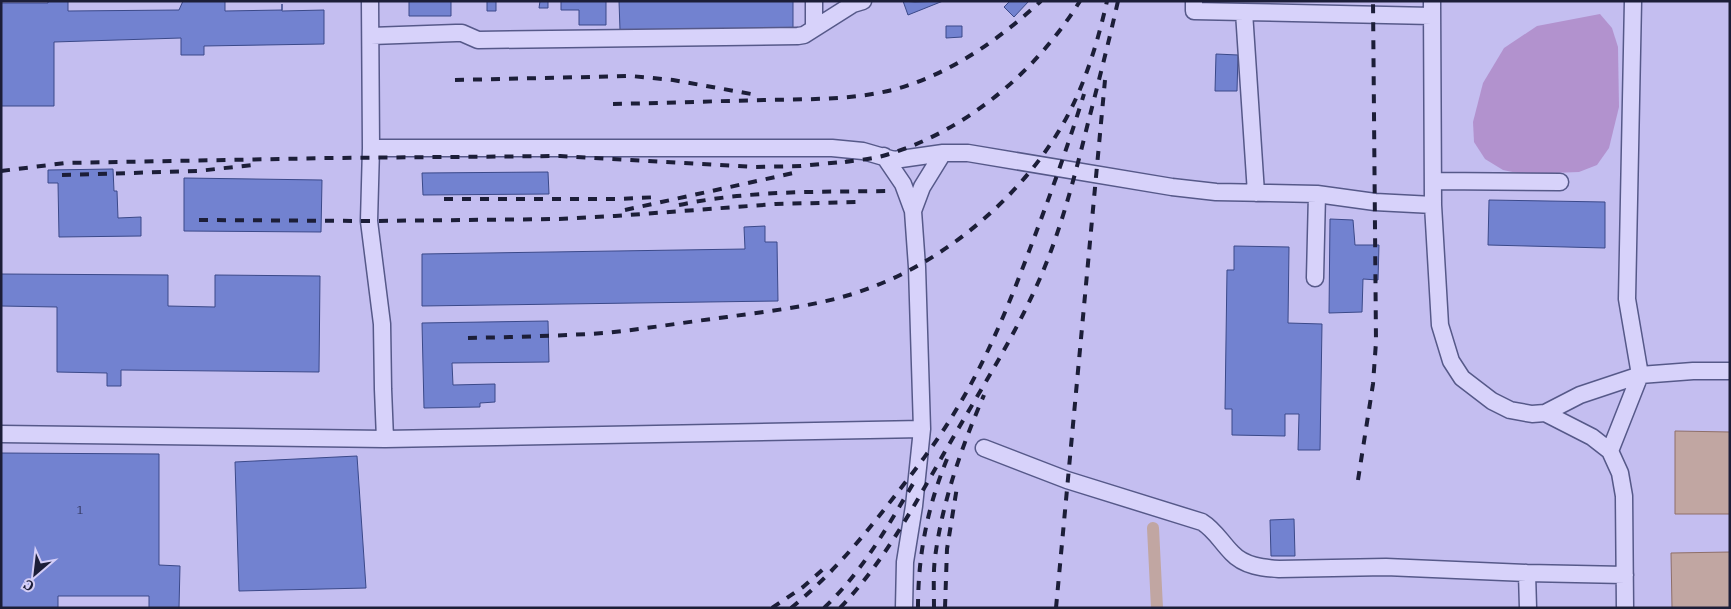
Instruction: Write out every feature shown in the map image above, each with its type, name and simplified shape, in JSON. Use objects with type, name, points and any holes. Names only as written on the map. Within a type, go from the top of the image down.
[{"type":"lane","points":[[370,1],[370,221],[382,324],[385,439]]},
{"type":"lane","points":[[814,1],[814,27]]},
{"type":"lane","points":[[371,36],[456,33],[478,40],[798,36],[853,4],[863,1]]},
{"type":"lane","points":[[1194,1],[1194,11],[1244,12],[1432,8],[1433,205],[1440,324],[1451,361],[1462,378],[1492,401],[1510,410],[1532,414],[1545,413],[1580,395],[1640,375],[1730,371]]},
{"type":"lane","points":[[1610,450],[1640,375],[1627,299],[1633,1]]},
{"type":"lane","points":[[1244,12],[1256,193]]},
{"type":"lane","points":[[371,148],[832,148],[863,150],[894,160],[943,153],[968,153],[1172,187],[1216,192],[1317,194],[1375,202],[1433,205]]},
{"type":"lane","points":[[913,211],[922,187],[943,153]]},
{"type":"lane","points":[[884,156],[903,184],[913,211],[922,429],[914,506],[905,562],[904,608]]},
{"type":"lane","points":[[1434,181],[1560,182]]},
{"type":"lane","points":[[1314,278],[1317,194]]},
{"type":"lane","points":[[1545,413],[1592,437],[1610,450],[1620,473],[1624,496],[1625,608]]},
{"type":"lane","points":[[1,434],[385,439],[922,429]]},
{"type":"lane","points":[[984,448],[1067,480],[1202,522],[1215,532],[1233,554],[1255,566],[1280,570],[1386,567],[1527,574],[1625,575]]},
{"type":"lane","points":[[1527,574],[1528,608]]},
{"type":"shaded area","points":[[1600,14],[1612,28],[1618,47],[1619,107],[1609,148],[1597,165],[1579,172],[1522,174],[1503,170],[1485,159],[1474,142],[1473,122],[1483,83],[1504,48],[1537,26]]},
{"type":"shaded area","points":[[1675,431],[1730,432],[1730,514],[1675,514]]},
{"type":"shaded area","points":[[1730,552],[1730,608],[1672,608],[1671,553]]},
{"type":"building","points":[[48,1],[68,1],[68,11],[179,10],[183,1],[225,1],[225,11],[324,10],[324,44],[204,46],[204,55],[181,55],[181,38],[54,42],[54,106],[1,106],[1,3],[48,3]]},
{"type":"building","points":[[409,1],[451,1],[451,16],[409,16]]},
{"type":"building","points":[[487,1],[496,1],[496,11],[487,11]]},
{"type":"building","points":[[540,1],[548,1],[548,8],[539,8]]},
{"type":"building","points":[[561,1],[606,1],[606,25],[579,25],[579,10],[561,10]]},
{"type":"building","points":[[619,1],[793,1],[793,30],[620,30]]},
{"type":"building","points":[[903,1],[915,2],[943,1],[908,15]]},
{"type":"building","points":[[1010,1],[1029,1],[1014,17],[1004,7]]},
{"type":"building","points":[[946,26],[962,26],[962,37],[946,38]]},
{"type":"building","points":[[1216,54],[1238,55],[1237,91],[1215,91]]},
{"type":"building","points":[[113,169],[114,191],[117,191],[118,218],[141,217],[141,236],[59,237],[58,183],[48,183],[48,170]]},
{"type":"building","points":[[548,172],[549,194],[423,195],[422,173]]},
{"type":"building","points":[[184,178],[322,180],[321,232],[184,231]]},
{"type":"building","points":[[1489,200],[1605,202],[1605,248],[1488,245]]},
{"type":"building","points":[[1330,219],[1353,220],[1355,245],[1379,245],[1378,280],[1363,279],[1362,312],[1329,313]]},
{"type":"building","points":[[765,226],[765,242],[777,242],[778,301],[422,306],[422,254],[745,249],[744,227]]},
{"type":"building","points":[[1234,246],[1289,247],[1288,323],[1322,324],[1320,450],[1298,450],[1299,414],[1285,414],[1285,436],[1232,435],[1232,409],[1225,409],[1227,270],[1234,270]]},
{"type":"building","points":[[1,274],[168,275],[168,306],[215,307],[215,275],[320,276],[319,372],[121,370],[121,386],[107,386],[107,373],[57,372],[57,307],[1,306]]},
{"type":"building","points":[[548,321],[549,362],[452,363],[453,385],[495,384],[495,402],[480,403],[480,407],[424,408],[422,323]]},
{"type":"building","points":[[1,453],[159,454],[159,565],[180,566],[179,608],[149,608],[149,596],[58,596],[58,608],[1,608]]},
{"type":"building","points":[[357,456],[366,588],[239,591],[235,462]]},
{"type":"building","points":[[1294,519],[1295,556],[1271,556],[1270,520]]},
{"type":"waterway","points":[[1153,528],[1157,608]]},
{"type":"railway","points":[[613,104],[832,98],[880,93],[916,82],[955,65],[1009,29],[1041,1]]},
{"type":"railway","points":[[845,162],[881,156],[916,144],[944,131],[971,114],[1020,75],[1042,52],[1080,1]]},
{"type":"railway","points":[[468,338],[604,333],[783,309],[839,298],[875,286],[905,273],[934,256],[989,214],[1014,190],[1036,164],[1056,136],[1078,94],[1092,55],[1107,1]]},
{"type":"railway","points":[[840,608],[871,571],[911,511],[1006,347],[1037,285],[1046,265],[1067,203],[1118,1]]},
{"type":"railway","points":[[1358,480],[1373,384],[1376,342],[1373,1]]},
{"type":"railway","points":[[455,80],[631,76],[673,80],[757,95]]},
{"type":"railway","points":[[1056,608],[1105,80]]},
{"type":"railway","points":[[791,608],[830,572],[876,520],[932,447],[968,390],[999,326],[1017,282],[1054,184],[1084,94]]},
{"type":"railway","points":[[1,171],[65,163],[331,158],[560,156],[756,167],[801,166],[852,161]]},
{"type":"railway","points":[[62,175],[198,171],[252,165]]},
{"type":"railway","points":[[625,210],[798,172]]},
{"type":"railway","points":[[679,205],[758,194],[892,191]]},
{"type":"railway","points":[[444,199],[616,199],[659,197]]},
{"type":"railway","points":[[199,220],[559,219],[776,204],[856,202]]},
{"type":"railway","points":[[934,608],[934,564],[938,537],[948,495],[961,454],[984,395]]},
{"type":"railway","points":[[918,608],[918,589],[925,532],[934,496],[947,459]]},
{"type":"railway","points":[[824,608],[864,562],[917,477]]},
{"type":"railway","points":[[945,608],[947,549],[957,487]]},
{"type":"railway","points":[[772,608],[803,587],[828,565]]}]
